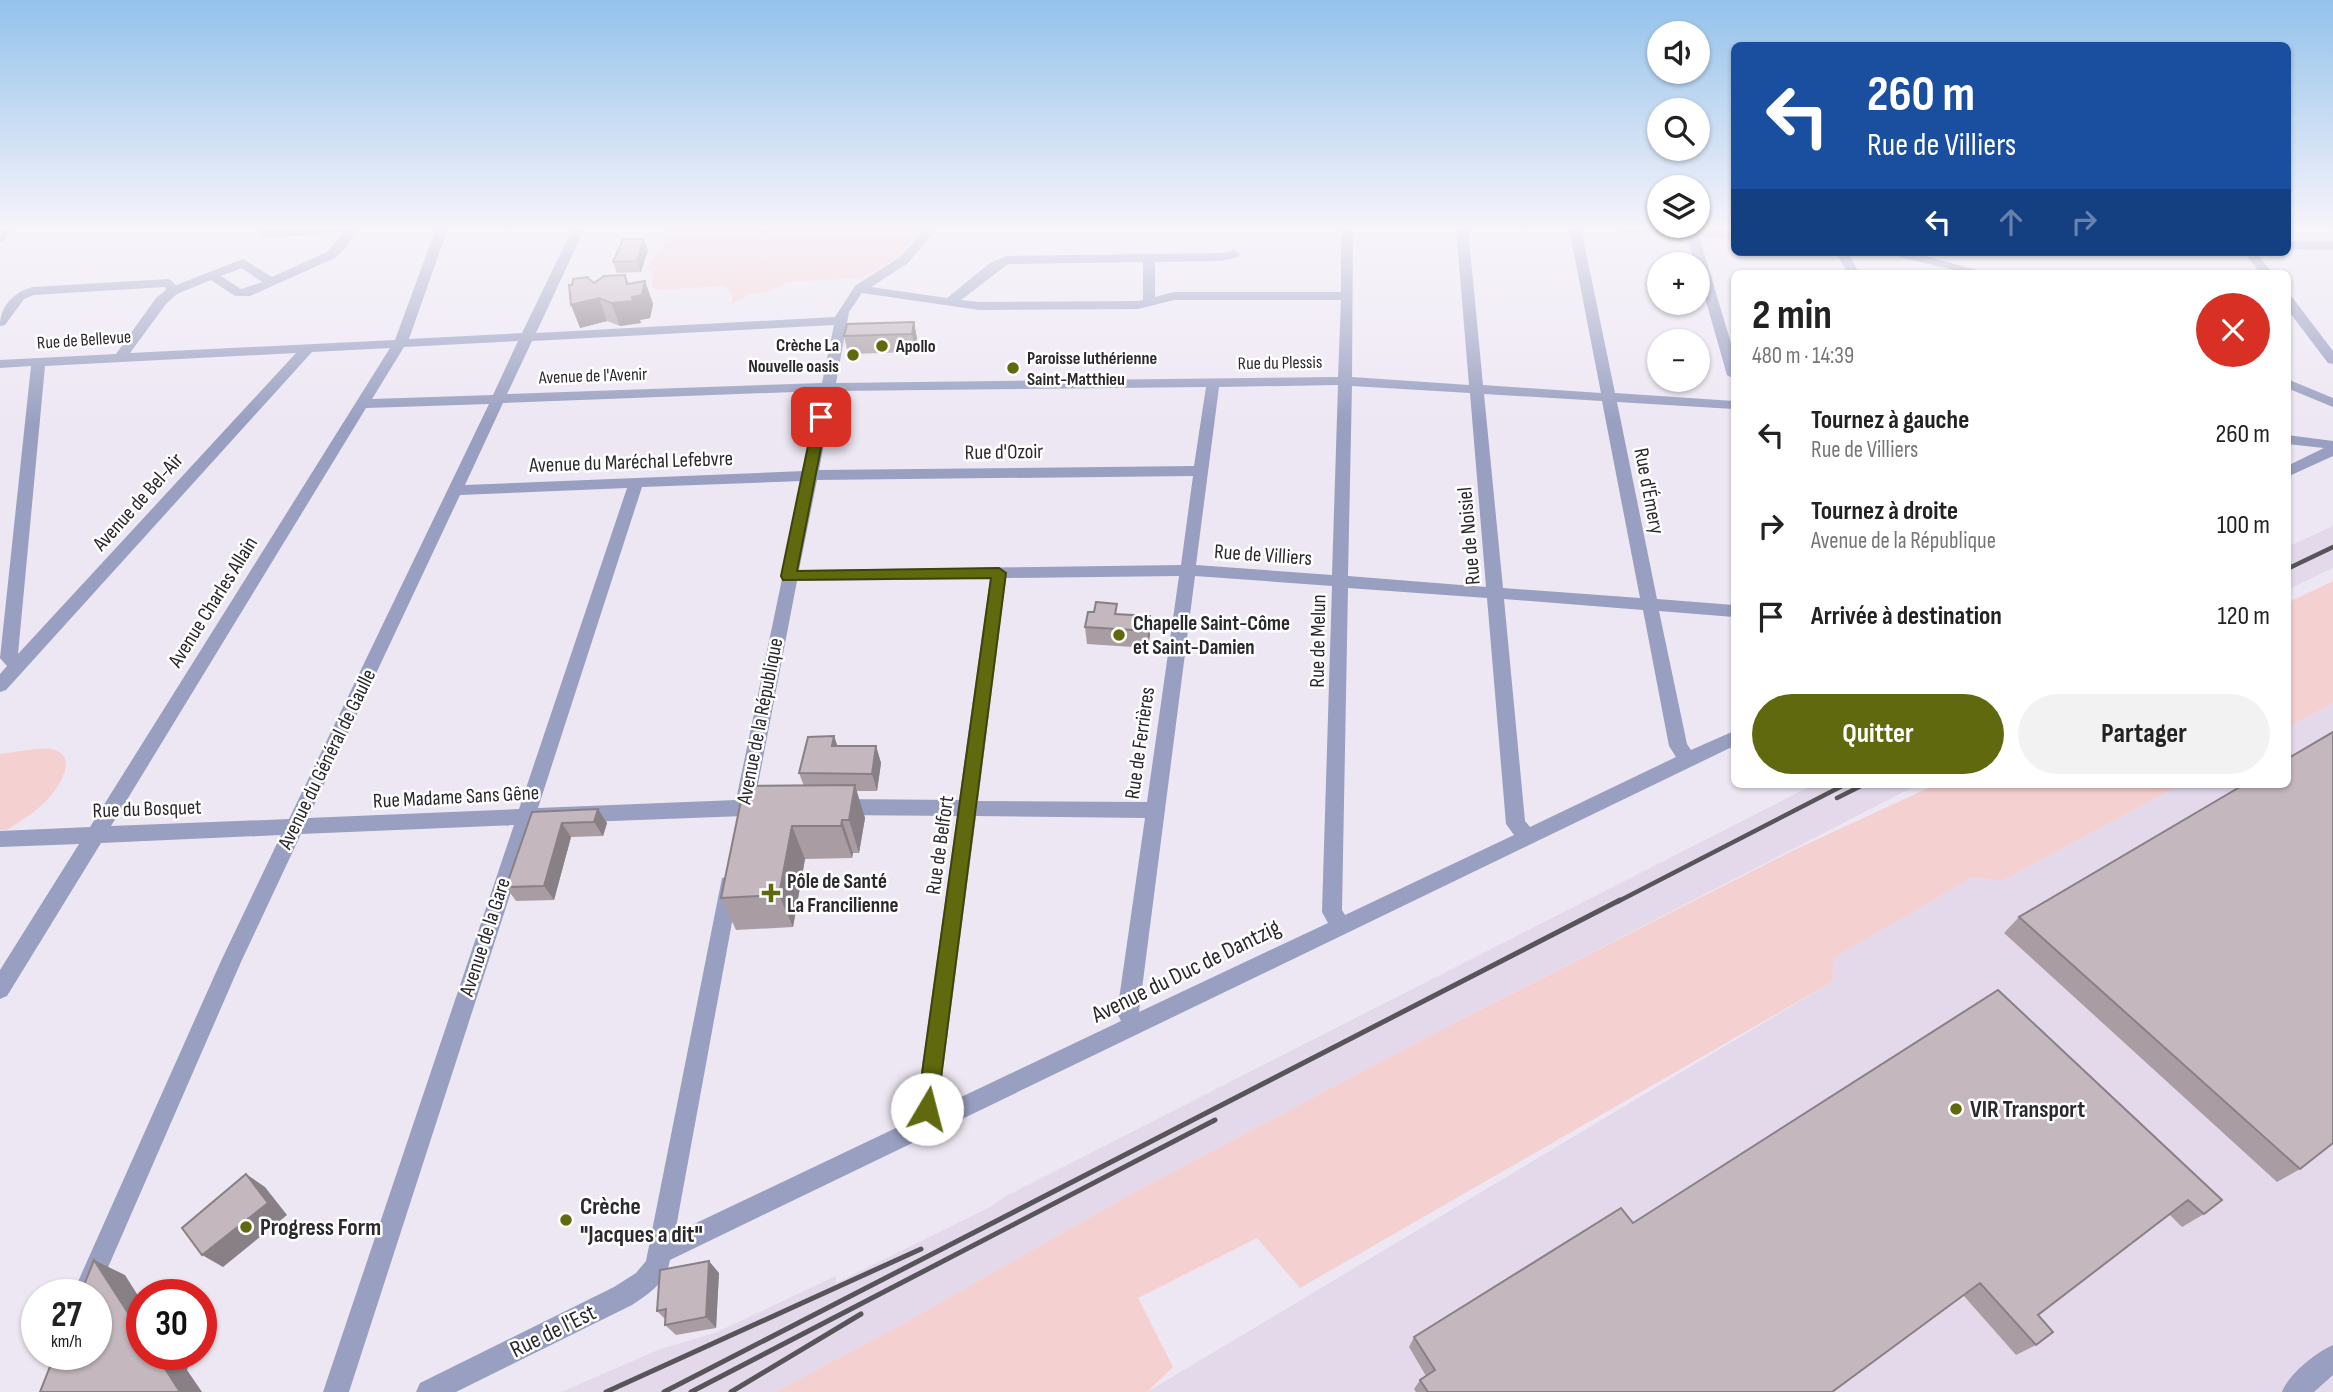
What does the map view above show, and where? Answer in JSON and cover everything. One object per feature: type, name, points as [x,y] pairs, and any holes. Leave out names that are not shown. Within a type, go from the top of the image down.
[{"type":"street","points":[[0,322],[20,296],[27,293]]},
{"type":"street","points":[[121,357],[161,301],[171,293]]},
{"type":"street","name":"Avenue Charles Allain","points":[[0,989],[399,344],[418,293]]},
{"type":"street","name":"Avenue du Général de Gaulle","points":[[91,1279],[139,1165],[295,827],[549,293]]},
{"type":"street","name":"Avenue de la République","points":[[739,830],[826,387],[846,305],[856,293]]},
{"type":"street","points":[[885,293],[979,306],[1138,304],[1174,296],[1347,296]]},
{"type":"street","points":[[950,303],[962,293]]},
{"type":"street","points":[[1149,293],[1149,302]]},
{"type":"street","name":"Rue de Melun","points":[[1342,926],[1332,912],[1347,293]]},
{"type":"street","name":"Rue de Noisiel","points":[[1468,293],[1516,824],[1527,837]]},
{"type":"street","name":"Rue d'Émery","points":[[1588,293],[1678,746],[1688,760]]},
{"type":"street","points":[[1710,293],[1731,365]]},
{"type":"street","points":[[2291,305],[2333,360]]},
{"type":"street","name":"Rue de Bellevue","points":[[0,364],[841,321]]},
{"type":"street","name":"Avenue de Bel-Air","points":[[0,685],[308,348]]},
{"type":"street","points":[[17,666],[9,659],[38,363]]},
{"type":"street","name":"Rue du Plessis","points":[[826,387],[1344,381],[1731,405]]},
{"type":"street","name":"Rue de Ferrières","points":[[1135,1025],[1128,1013],[1153,810],[1213,383]]},
{"type":"street","points":[[2291,385],[2333,403]]},
{"type":"street","name":"Avenue de l'Avenir","points":[[362,404],[826,387]]},
{"type":"street","points":[[2291,439],[2312,441],[2333,448]]},
{"type":"street","points":[[2291,470],[2333,448]]},
{"type":"street","name":"Rue d'Ozoir","points":[[809,477],[1200,471]]},
{"type":"street","name":"Avenue du Maréchal Lefebvre","points":[[455,490],[809,477]]},
{"type":"street","name":"Avenue de la Gare","points":[[336,1392],[636,483]]},
{"type":"street","name":"Rue de Villiers","points":[[788,576],[1188,570],[1731,611]]},
{"type":"street","name":"Rue de Belfort","points":[[932,1122],[927,1109],[999,573]]},
{"type":"street","name":"Avenue du Duc de Dantzig","points":[[661,1252],[1731,739]]},
{"type":"street","name":"Rue Madame Sans Gêne","points":[[295,827],[776,807]]},
{"type":"street","points":[[817,807],[1153,810]]},
{"type":"street","name":"Rue du Bosquet","points":[[0,839],[295,827]]},
{"type":"street","points":[[661,1252],[733,865]]},
{"type":"street","name":"Rue de l'Est","points":[[429,1392],[623,1296],[645,1282],[657,1267],[661,1252]]},
{"type":"street","points":[[2295,1392],[2333,1358]]},
{"type":"shaded area","points":[[731,293],[759,293],[750,294],[732,304]]},
{"type":"shaded area","points":[[2333,526],[2333,568],[2291,588],[2291,545]]},
{"type":"shaded area","points":[[2333,581],[2333,703],[2291,726],[2291,601]]},
{"type":"shaded area","points":[[2333,703],[2333,1392],[1147,1392],[1832,982],[1834,958],[1973,877],[2002,881],[2175,788],[2291,788],[2291,726]]},
{"type":"shaded area","points":[[41,748],[62,754],[66,767],[64,774],[43,804],[7,830],[0,830],[0,754]]},
{"type":"shaded area","points":[[1807,788],[1911,788],[1431,1035],[1131,1194],[897,1327],[775,1392],[561,1392],[658,1350],[717,1332],[836,1276],[836,1283],[990,1207],[1006,1196]]},
{"type":"shaded area","points":[[1928,788],[2175,788],[2002,881],[1973,877],[1834,958],[1832,982],[1300,1288],[1257,1238],[1138,1298],[1173,1367],[1147,1392],[775,1392],[897,1327],[1131,1194],[1431,1035],[1792,851]]},
{"type":"building","points":[[570,293],[642,293],[632,297],[633,301],[611,303],[599,298],[571,305]]},
{"type":"building","points":[[914,322],[912,334],[844,336],[847,324]]},
{"type":"building","points":[[1096,602],[1117,604],[1115,614],[1150,616],[1148,631],[1085,627],[1088,612],[1094,612]]},
{"type":"building","points":[[2333,732],[2333,1143],[2300,1169],[2019,917],[2238,788],[2291,788],[2291,757]]},
{"type":"building","points":[[834,736],[832,746],[876,746],[872,774],[799,773],[808,737]]},
{"type":"building","points":[[855,785],[849,820],[842,820],[841,826],[792,826],[779,895],[721,898],[744,786]]},
{"type":"building","points":[[598,809],[594,822],[562,823],[544,886],[506,887],[532,812]]},
{"type":"building","name":"VIR Transport","points":[[1998,990],[2222,1200],[2204,1214],[2188,1200],[2038,1315],[2053,1332],[2036,1345],[1980,1283],[1832,1392],[1428,1392],[1420,1380],[1435,1370],[1414,1337],[1621,1208],[1633,1223]]},
{"type":"building","points":[[246,1174],[268,1203],[202,1255],[182,1228]]},
{"type":"building","points":[[94,1260],[106,1279],[86,1279]]},
{"type":"building","points":[[709,1261],[706,1317],[665,1325],[666,1309],[657,1311],[660,1270]]},
{"type":"building","points":[[112,1288],[126,1310],[126,1370],[166,1370],[180,1392],[40,1392],[49,1370],[112,1370]]},
{"type":"railway","points":[[2291,567],[2333,547]]},
{"type":"railway","points":[[1617,902],[1838,788]]},
{"type":"railway","points":[[1837,798],[1857,788]]},
{"type":"railway","points":[[664,1392],[1620,900]]},
{"type":"railway","points":[[691,1392],[1215,1120]]},
{"type":"railway","points":[[606,1392],[921,1249]]},
{"type":"railway","points":[[731,1392],[861,1314]]},
{"type":"place","name":"Apollo","points":[[882,346]]},
{"type":"place","name":"Crèche La Nouvelle oasis","points":[[853,355]]},
{"type":"place","name":"Paroisse luthérienne Saint-Matthieu","points":[[1013,368]]},
{"type":"place","name":"Chapelle Saint-Côme et Saint-Damien","points":[[1119,635]]},
{"type":"place","name":"Pôle de Santé La Francilienne","points":[[771,893]]},
{"type":"place","name":"VIR Transport","points":[[1956,1109]]},
{"type":"place","name":"Crèche \"Jacques a dit\"","points":[[566,1220]]},
{"type":"place","name":"Progress Form","points":[[246,1227]]},
{"type":"route","points":[[821,417],[788,576],[999,573],[927,1109]]}]
